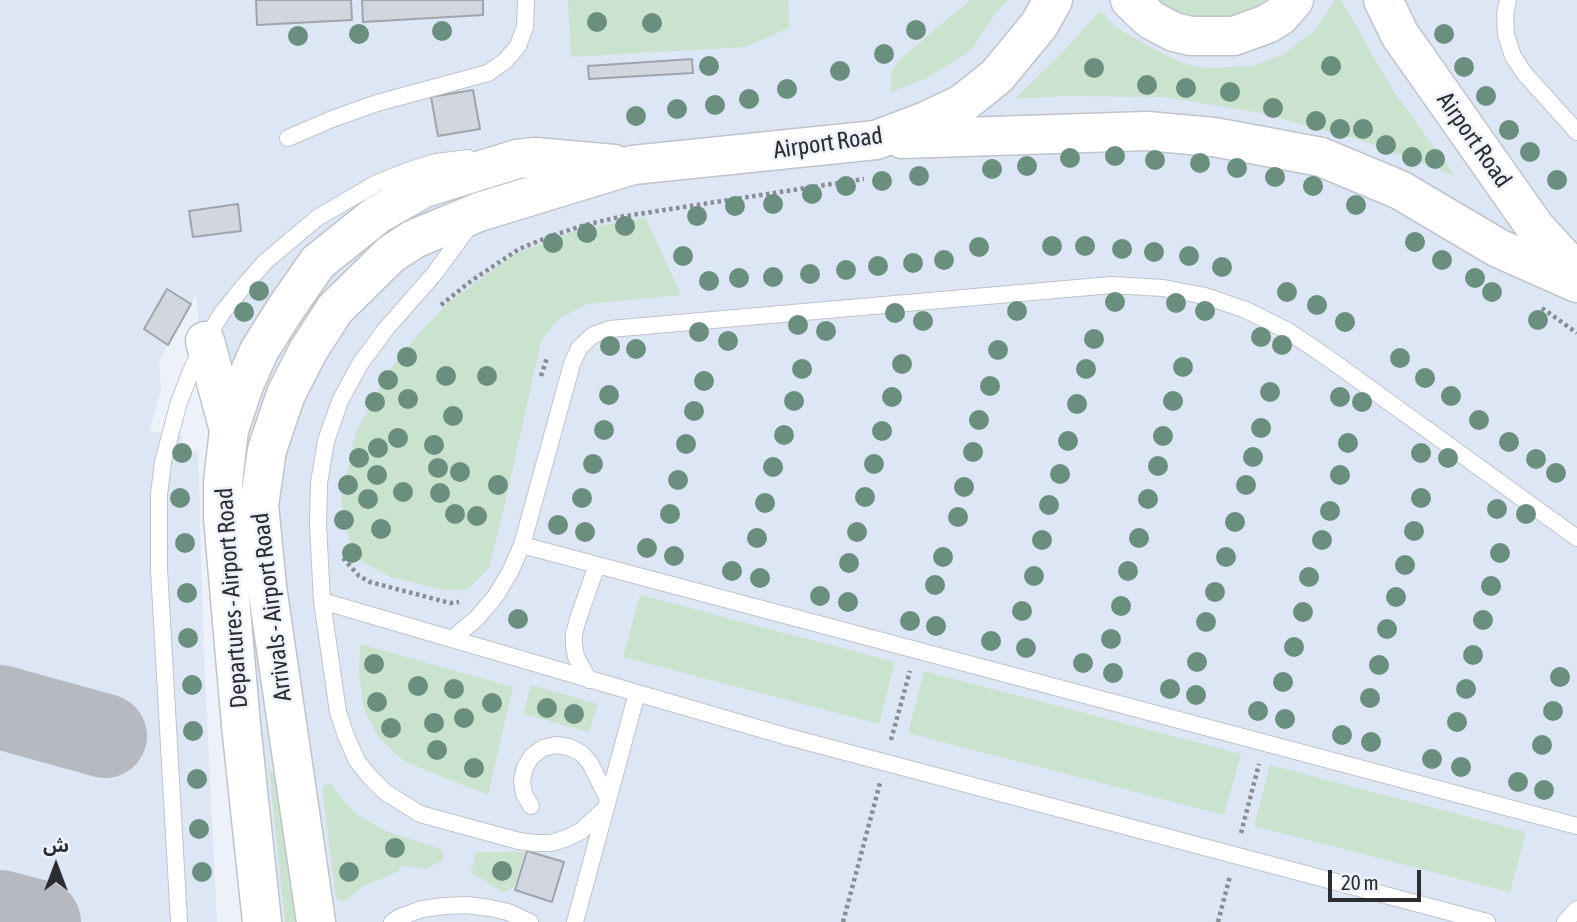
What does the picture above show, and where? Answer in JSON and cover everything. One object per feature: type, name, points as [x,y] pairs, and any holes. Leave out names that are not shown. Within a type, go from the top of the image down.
[{"type":"main road","name":"Airport Road","points":[[633,165],[876,140],[926,121],[962,104],[998,76],[1039,25],[1053,0]]},
{"type":"main road","points":[[1130,0],[1151,20],[1174,32],[1191,36],[1234,36],[1267,24],[1280,16],[1294,0]]},
{"type":"main road","name":"Airport Road","points":[[1383,0],[1400,35],[1535,226],[1577,273]]},
{"type":"main road","points":[[876,140],[1147,131],[1214,136],[1321,157],[1400,190],[1498,248],[1577,283]]},
{"type":"main road","name":"Departures - Airport Road","points":[[262,922],[223,518],[223,482],[229,430],[243,385],[259,351],[318,262],[378,214],[424,188],[517,159],[535,157],[633,165]]},
{"type":"main road","name":"Arrivals - Airport Road","points":[[316,922],[267,587],[259,505],[267,450],[286,394],[308,351],[335,309],[391,254],[414,239],[479,212],[633,165]]},
{"type":"main road","points":[[205,341],[229,430]]},
{"type":"lane","points":[[288,138],[332,118],[377,103],[488,73],[505,61],[518,46],[525,27],[526,0]]},
{"type":"lane","points":[[1508,0],[1505,14],[1506,35],[1513,56],[1524,73],[1577,132]]},
{"type":"lane","points":[[179,922],[159,569],[159,494],[163,462],[179,402],[191,371],[222,313],[243,287],[265,262],[317,218],[388,179],[436,162],[490,157],[517,159]]},
{"type":"lane","points":[[479,212],[435,273],[366,355],[340,401],[326,441],[319,483],[318,525],[323,601],[338,712],[357,761],[385,792],[420,814],[519,842],[535,843],[567,838],[581,831],[607,804]]},
{"type":"lane","points":[[453,638],[476,619],[495,597],[510,572],[522,545],[572,364],[579,348],[593,335],[610,329],[1112,285],[1163,288],[1205,296],[1245,310],[1288,331],[1577,538]]},
{"type":"lane","points":[[522,545],[1577,826]]},
{"type":"lane","points":[[589,680],[576,657],[574,634],[597,565]]},
{"type":"lane","points":[[323,601],[798,739],[1488,922]]},
{"type":"lane","points":[[575,922],[637,693]]},
{"type":"lane","points":[[531,806],[524,794],[522,781],[525,767],[532,756],[543,748],[556,745],[581,753],[590,763],[607,804]]},
{"type":"lane","points":[[392,922],[422,909],[467,905],[508,912],[530,922]]},
{"type":"lane","points":[[1565,922],[1577,909]]},
{"type":"path","points":[[440,306],[471,281],[519,249],[585,225],[654,211],[870,178]]},
{"type":"path","points":[[1533,301],[1577,333]]},
{"type":"path","points":[[538,389],[550,351]]},
{"type":"path","points":[[343,557],[359,576],[370,582],[450,603],[461,602]]},
{"type":"shaded area","points":[[0,0],[1577,0],[1577,922],[255,922],[196,295],[159,361],[161,391],[149,431],[182,436],[181,450],[198,451],[204,657],[217,922],[0,922]]},
{"type":"green space","points":[[568,0],[788,0],[789,28],[745,47],[571,57]]},
{"type":"green space","points":[[970,0],[1008,0],[994,15],[971,50],[927,78],[891,92],[891,71],[898,61]]},
{"type":"green space","points":[[1157,0],[1265,0],[1245,15],[1201,18],[1177,13]]},
{"type":"green space","points":[[1335,0],[1341,0],[1394,92],[1455,176],[1366,142],[1261,113],[1164,97],[1064,96],[1015,99],[1101,11],[1115,27],[1185,64],[1206,68],[1252,66],[1282,55],[1315,30]]},
{"type":"green space","points":[[645,217],[681,295],[587,304],[560,318],[541,341],[489,568],[467,590],[442,590],[391,577],[353,557],[341,501],[356,432],[392,367],[422,330],[447,304],[515,254],[572,232]]},
{"type":"green space","points":[[640,595],[895,662],[879,724],[623,657]]},
{"type":"green space","points":[[360,644],[513,687],[488,795],[405,762],[379,738],[364,710],[359,674]]},
{"type":"green space","points":[[924,671],[1241,754],[1224,815],[908,733]]},
{"type":"green space","points":[[531,685],[598,704],[589,732],[523,714]]},
{"type":"green space","points":[[1270,765],[1526,832],[1510,892],[1254,826]]},
{"type":"green space","points":[[269,769],[275,775],[296,922],[285,922]]},
{"type":"green space","points":[[332,784],[340,797],[359,816],[386,831],[441,849],[444,860],[425,869],[400,866],[399,871],[362,887],[343,901],[336,898],[322,787]]},
{"type":"green space","points":[[476,852],[525,852],[514,887],[503,892],[471,872]]},
{"type":"building","points":[[256,0],[351,0],[352,20],[257,25]]},
{"type":"building","points":[[362,0],[483,0],[483,15],[363,22]]},
{"type":"building","points":[[692,59],[693,73],[589,79],[588,66]]},
{"type":"building","points":[[473,90],[480,129],[438,136],[431,97]]},
{"type":"building","points":[[238,204],[241,231],[193,237],[189,211]]},
{"type":"building","points":[[167,289],[191,304],[168,345],[144,329]]},
{"type":"building","points":[[527,851],[564,862],[552,902],[515,890]]},
{"type":"taxiway","points":[[0,707],[105,736]]},
{"type":"taxiway","points":[[0,912],[39,922]]}]
